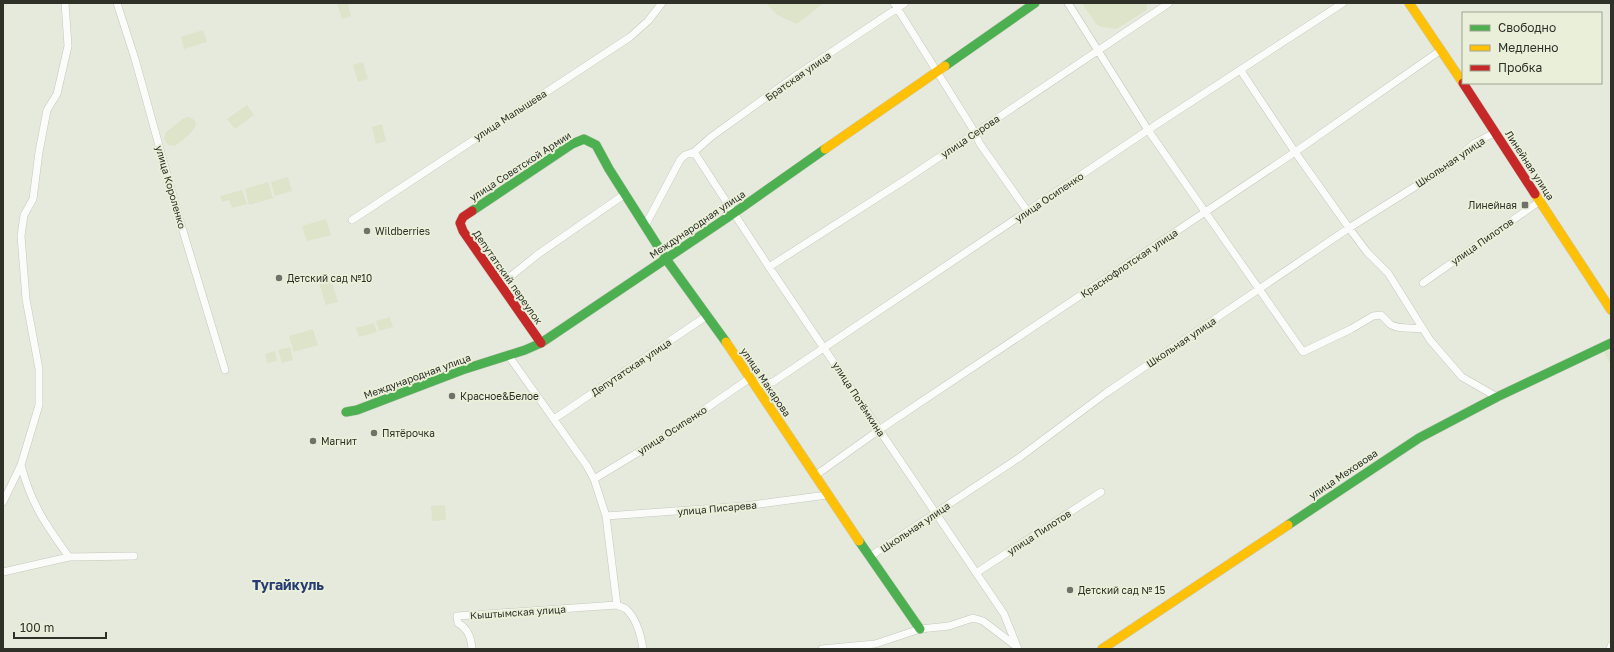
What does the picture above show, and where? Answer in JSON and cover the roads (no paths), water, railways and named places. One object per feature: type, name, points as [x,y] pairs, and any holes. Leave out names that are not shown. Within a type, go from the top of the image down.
[{"type":"street","points":[[3,502],[21,465],[39,405],[39,369],[26,299],[21,236],[24,215],[33,199],[39,152],[47,110],[57,94],[68,46],[65,3]]},
{"type":"street","name":"улица Короленко","points":[[117,3],[225,370]]},
{"type":"street","name":"улица Малышева","points":[[352,220],[630,37],[648,21],[662,3]]},
{"type":"street","name":"Братская улица","points":[[646,226],[680,160],[689,152],[694,152],[711,137],[788,82],[896,6],[905,3]]},
{"type":"street","name":"Международная улица","points":[[346,412],[357,410],[383,398],[508,356],[541,343],[734,213],[1035,3]]},
{"type":"street","points":[[1068,3],[1148,130],[1303,352],[1351,329],[1373,316],[1381,315],[1391,324],[1399,328],[1411,327],[1423,329]]},
{"type":"street","name":"улица Серова","points":[[769,267],[908,178],[1169,3]]},
{"type":"street","name":"улица Осипенко","points":[[594,479],[752,381],[764,384],[773,382],[1148,130],[1343,3]]},
{"type":"street","name":"Линейная улица","points":[[1409,3],[1462,82]]},
{"type":"street","points":[[896,6],[975,133],[980,144],[1028,212]]},
{"type":"street","name":"Краснофлотская улица","points":[[816,475],[879,430],[1295,152],[1441,50]]},
{"type":"street","points":[[1240,71],[1349,228],[1367,252],[1388,273],[1423,329],[1444,358],[1462,377],[1497,397]]},
{"type":"street","name":"Линейная улица","points":[[1464,84],[1579,259]]},
{"type":"street","name":"Школьная улица","points":[[869,557],[1020,457],[1106,393],[1259,289],[1349,228],[1448,166],[1475,143],[1496,132]]},
{"type":"street","name":"улица Советской Армии","points":[[460,223],[463,217],[572,144],[584,139],[596,145]]},
{"type":"street","name":"улица Макарова","points":[[596,145],[666,259],[708,316],[816,475],[827,495],[920,629]]},
{"type":"street","name":"улица Потёмкина","points":[[694,152],[769,267],[1004,614],[1018,648]]},
{"type":"street","points":[[500,285],[537,255],[625,194]]},
{"type":"street","name":"улица Пилотов","points":[[1423,283],[1540,201]]},
{"type":"street","name":"Депутатский переулок","points":[[460,223],[463,231],[541,343]]},
{"type":"street","points":[[1579,259],[1611,300]]},
{"type":"street","points":[[1579,259],[1611,310]]},
{"type":"street","name":"Депутатская улица","points":[[554,419],[708,316]]},
{"type":"street","name":"улица Меховова","points":[[1102,649],[1419,438],[1497,397],[1611,343]]},
{"type":"street","points":[[508,356],[587,466],[594,479],[606,516],[617,605],[626,609],[632,618],[641,639],[643,649]]},
{"type":"street","points":[[21,465],[26,485],[34,503],[45,523],[69,558]]},
{"type":"street","name":"улица Пилотов","points":[[976,573],[1101,492]]},
{"type":"street","name":"улица Писарева","points":[[606,516],[744,506],[827,495]]},
{"type":"street","points":[[3,572],[69,558],[134,556]]},
{"type":"street","name":"Кыштымская улица","points":[[472,649],[471,640],[466,628],[458,623],[457,616],[617,605]]},
{"type":"street","points":[[822,649],[875,644],[920,629],[949,626],[973,618],[983,621],[1018,648]]},
{"type":"place","name":"Линейная","points":[[1525,205]]},
{"type":"place","name":"Wildberries","points":[[367,231]]},
{"type":"place","name":"Детский сад №10","points":[[279,278]]},
{"type":"place","name":"Красное&Белое","points":[[452,396]]},
{"type":"place","name":"Пятёрочка","points":[[374,433]]},
{"type":"place","name":"Магнит","points":[[313,441]]},
{"type":"place","name":"Детский сад № 15","points":[[1070,590]]},
{"type":"district","name":"Тугайкуль","points":[[288,585]]}]
